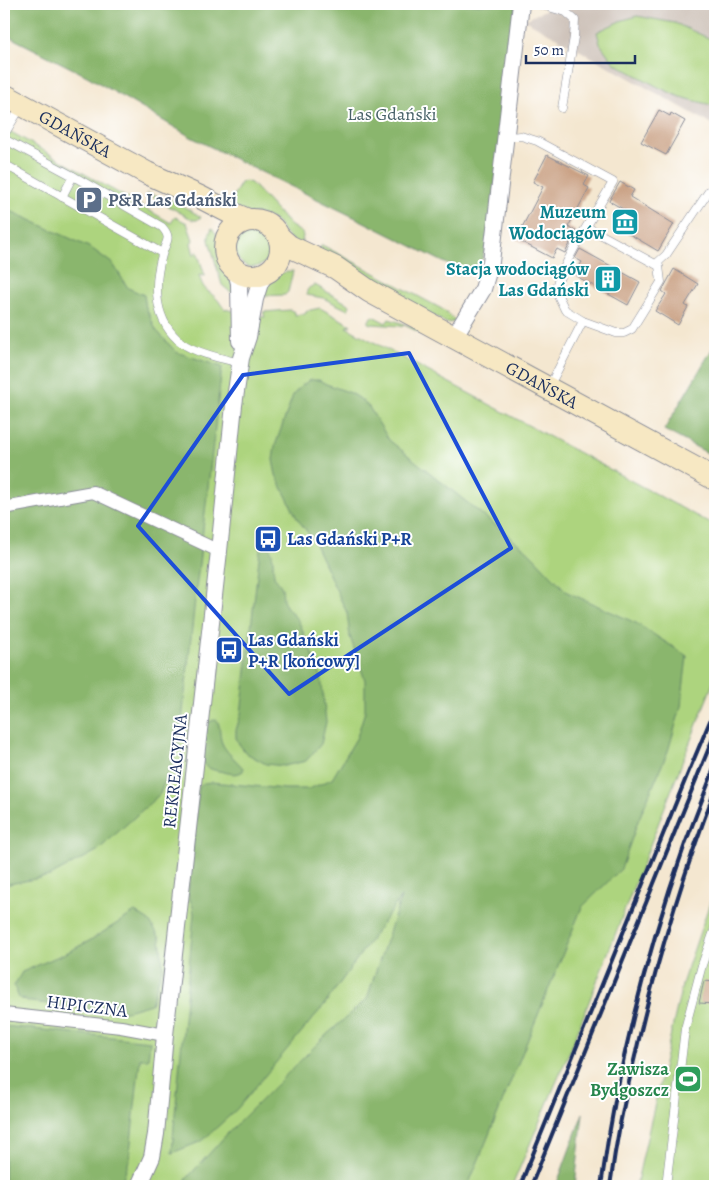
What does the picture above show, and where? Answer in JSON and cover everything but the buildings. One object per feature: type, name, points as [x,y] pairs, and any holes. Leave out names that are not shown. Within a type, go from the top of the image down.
[{"type":"main road","name":"GDAŃSKA","points":[[13,100],[147,173],[248,220]]},
{"type":"main road","name":"GDAŃSKA","points":[[147,173],[212,220],[221,232],[225,242]]},
{"type":"main road","points":[[248,220],[267,223],[277,232],[280,238],[282,246],[279,261],[269,271],[257,277],[242,275],[230,266],[226,258],[225,242],[228,234],[240,223],[248,220]]},
{"type":"main road","name":"GDAŃSKA","points":[[280,238],[289,246],[336,268],[369,291],[715,479]]},
{"type":"main road","name":"GDAŃSKA","points":[[269,271],[285,266],[299,266],[369,291]]},
{"type":"street","points":[[454,337],[483,289],[491,262],[521,4]]},
{"type":"street","name":"REKREACYJNA","points":[[236,271],[239,283],[241,360]]},
{"type":"street","name":"REKREACYJNA","points":[[140,1186],[152,1157],[234,405],[241,360],[248,338],[255,299],[260,283],[269,271]]},
{"type":"street","points":[[4,508],[93,492],[219,551]]},
{"type":"street","name":"HIPICZNA","points":[[4,1014],[121,1027],[165,1035]]},
{"type":"lane","points":[[538,4],[566,12],[575,20],[574,38],[562,108]]},
{"type":"lane","points":[[13,100],[4,137],[162,227],[167,232],[168,238],[162,253],[157,288],[161,315],[173,335],[183,344],[194,349],[241,360]]},
{"type":"lane","points":[[506,136],[521,136],[537,141],[613,182],[562,270],[555,289],[565,310],[583,321],[616,333],[624,333],[632,329],[661,282],[659,266],[587,227]]},
{"type":"lane","points":[[4,164],[162,253]]},
{"type":"lane","points":[[62,197],[73,176]]},
{"type":"lane","points":[[656,264],[666,255],[709,191],[715,187]]},
{"type":"lane","points":[[548,388],[583,321]]},
{"type":"lane","points":[[666,1186],[684,1028],[702,965],[711,953],[715,928]]},
{"type":"highlighted area","points":[[409,353],[511,548],[289,694],[138,526],[243,375]]},
{"type":"shaded area","points":[[547,4],[715,4],[715,126],[525,20],[545,10]]},
{"type":"green space","name":"Las Gdański","points":[[4,4],[516,4],[489,239],[480,265],[467,274],[191,137],[87,76],[4,34]]},
{"type":"green space","points":[[637,16],[675,23],[715,41],[715,106],[680,97],[614,63],[600,44],[597,32],[620,21]]},
{"type":"green space","points":[[4,128],[171,223],[175,217],[187,223],[193,240],[191,243],[194,255],[197,251],[205,276],[199,275],[202,284],[225,309],[257,317],[265,317],[263,312],[290,310],[295,312],[295,315],[305,314],[306,311],[320,308],[351,325],[346,327],[715,526],[715,678],[571,1048],[512,1186],[4,1186]]},
{"type":"green space","points":[[245,181],[251,183],[290,225],[302,233],[301,246],[288,237],[272,219],[259,214],[247,213],[228,205],[241,183]]},
{"type":"green space","points":[[146,193],[173,200],[201,217],[193,220]]},
{"type":"green space","points":[[4,208],[91,248],[113,264],[128,288],[144,295],[146,308],[156,330],[176,352],[222,367],[180,740],[160,794],[97,851],[50,876],[4,885]]},
{"type":"green space","points":[[212,228],[217,235],[220,260],[230,278],[234,293],[222,285],[209,240]]},
{"type":"green space","points":[[253,231],[265,237],[271,249],[265,261],[253,267],[241,261],[235,249],[241,237]]},
{"type":"green space","points":[[322,245],[442,309],[455,320],[454,322],[446,323],[318,251]]},
{"type":"green space","points":[[293,271],[288,292],[285,295],[261,296],[273,278]]},
{"type":"green space","points":[[315,285],[350,305],[348,310],[323,298],[307,295],[308,289]]},
{"type":"green space","points":[[373,316],[386,323],[389,319],[411,326],[490,366],[404,325],[402,327],[368,323]]},
{"type":"green space","points":[[715,344],[715,457],[664,430]]},
{"type":"green space","points":[[310,380],[319,380],[359,398],[369,407],[389,440],[529,552],[567,592],[636,623],[687,656],[681,707],[668,751],[638,821],[621,869],[582,907],[468,1186],[180,1186],[227,1134],[324,1037],[367,999],[401,897],[325,1004],[237,1109],[202,1141],[172,1153],[194,914],[188,895],[199,787],[204,783],[211,782],[285,789],[309,789],[332,779],[357,737],[365,711],[365,680],[350,637],[347,613],[313,540],[297,518],[276,475],[273,460],[275,446],[293,395]]},
{"type":"green space","points":[[263,543],[272,552],[274,575],[282,588],[284,603],[299,622],[321,676],[326,722],[321,744],[306,761],[284,766],[266,764],[246,753],[236,738],[236,730],[241,714],[260,550]]},
{"type":"green space","points":[[217,720],[221,740],[228,753],[243,768],[243,771],[237,774],[215,770],[206,766],[204,762],[203,746],[207,723]]},
{"type":"green space","name":"Zawisza Bydgoszcz","points":[[715,888],[715,1186],[636,1186],[683,981]]},
{"type":"green space","points":[[135,912],[149,921],[160,938],[163,966],[151,1004],[127,1011],[93,1012],[67,1006],[31,1002],[19,998],[14,986],[22,972],[89,941]]},
{"type":"green space","points":[[4,1026],[150,1041],[148,1059],[140,1059],[129,1161],[120,1186],[4,1186]]},
{"type":"green space","points":[[583,1113],[575,1186],[556,1186]]},
{"type":"railway","points":[[520,1186],[715,709]]},
{"type":"railway","points":[[531,1186],[715,733]]},
{"type":"railway","points":[[601,1186],[615,1099],[634,1013],[671,886],[715,766]]},
{"type":"railway","points":[[610,1186],[625,1102],[652,985],[681,887],[715,790]]},
{"type":"place","name":"P&R Las Gdański","points":[[89,200]]},
{"type":"place","name":"Muzeum Wodociągów","points":[[625,222]]},
{"type":"place","name":"Stacja wodociągów Las Gdański","points":[[608,279]]},
{"type":"place","name":"Las Gdański P+R","points":[[268,539]]},
{"type":"place","name":"Las Gdański P+R [końcowy]","points":[[229,650]]},
{"type":"place","name":"Zawisza Bydgoszcz","points":[[688,1079]]}]
